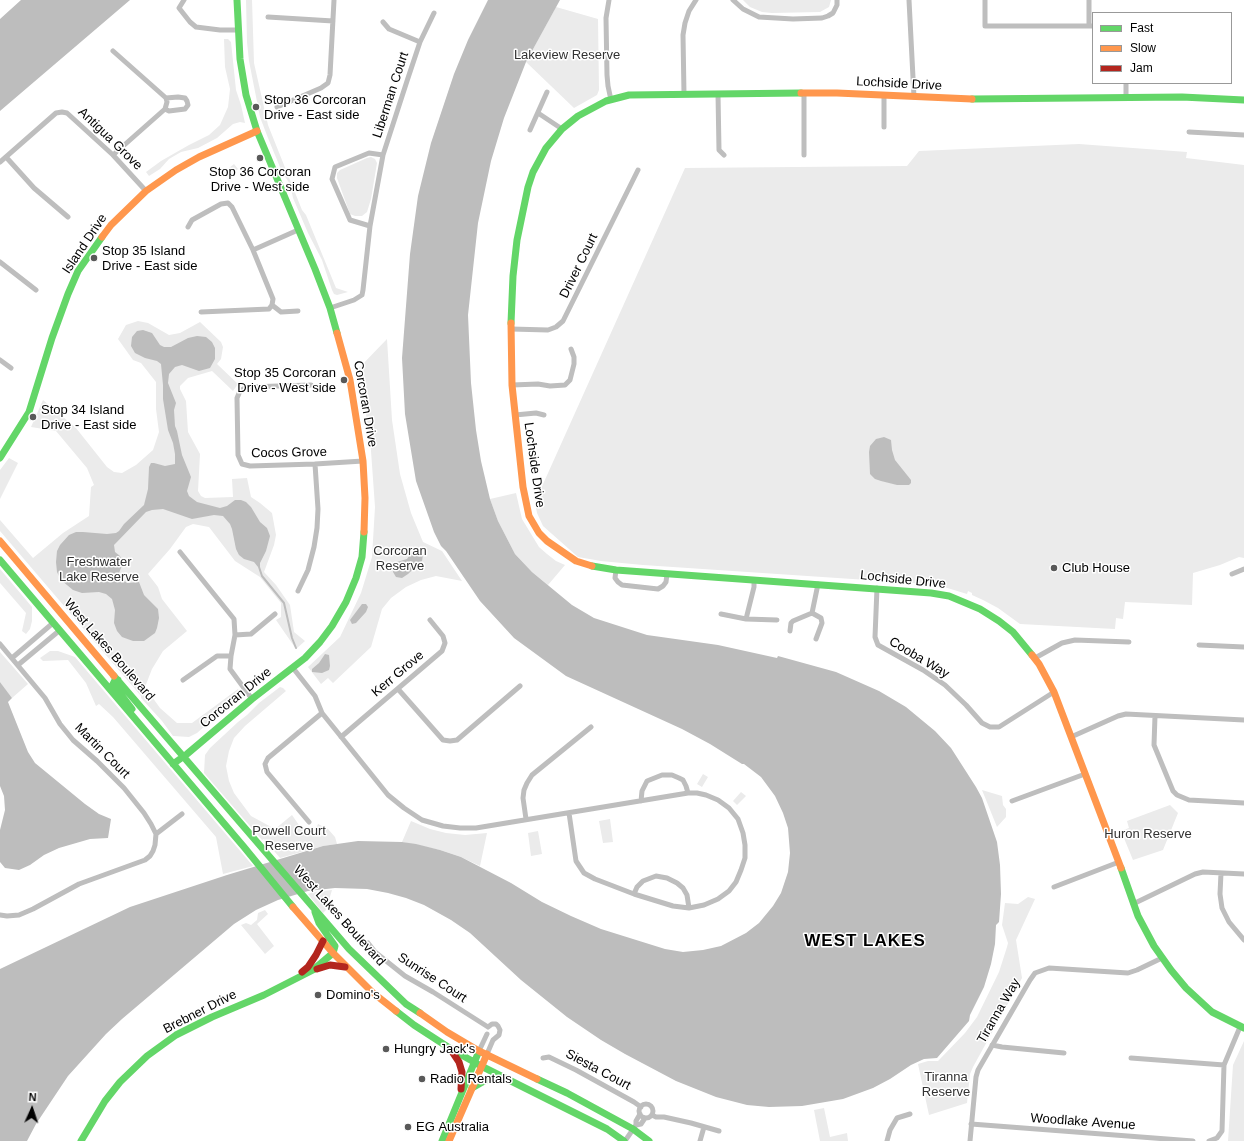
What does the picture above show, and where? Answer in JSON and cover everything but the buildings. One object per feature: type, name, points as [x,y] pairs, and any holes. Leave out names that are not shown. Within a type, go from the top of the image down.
[{"type":"street","points":[[184,0],[180,8],[190,22],[196,27],[220,30],[238,30]]},
{"type":"street","name":"Corcoran Drive","points":[[184,757],[252,699],[305,658],[320,642],[332,626],[346,602],[356,578],[362,557],[364,536],[365,498],[363,461],[350,380],[330,308],[257,131],[246,95],[240,59],[237,0]]},
{"type":"street","points":[[277,107],[322,88],[328,83],[330,75],[334,0]]},
{"type":"street","points":[[609,0],[606,18],[607,75],[611,100]]},
{"type":"street","points":[[684,94],[683,35],[689,11],[696,0]]},
{"type":"street","points":[[733,0],[743,9],[759,17],[793,19],[822,18],[828,16],[833,13],[837,5],[837,0]]},
{"type":"street","points":[[909,0],[914,97]]},
{"type":"street","points":[[985,0],[985,26],[1091,26],[1089,0]]},
{"type":"street","name":"Liberman Court","points":[[330,308],[354,300],[362,294],[364,290],[370,226],[383,155],[420,42],[434,13]]},
{"type":"street","points":[[268,17],[333,21]]},
{"type":"street","name":"Liberman Court","points":[[383,22],[389,29],[420,42]]},
{"type":"street","points":[[113,51],[166,98],[178,97],[185,98],[188,101],[188,105],[185,109],[170,111],[165,109]]},
{"type":"street","points":[[1126,84],[1126,97]]},
{"type":"street","points":[[530,130],[547,92]]},
{"type":"street","points":[[804,93],[804,155]]},
{"type":"street","name":"Lochside Drive","points":[[1242,1028],[1212,1012],[1201,1002],[1186,988],[1154,946],[1138,916],[1054,692],[1035,658],[1013,632],[999,620],[980,609],[949,596],[931,593],[616,570],[596,567],[576,560],[557,548],[539,533],[529,516],[523,487],[512,385],[511,330],[513,276],[517,240],[528,187],[533,172],[546,148],[562,129],[578,116],[593,107],[611,100],[629,95],[642,94],[837,93],[972,99],[1182,97],[1244,100]]},
{"type":"street","points":[[718,94],[719,150],[724,155]]},
{"type":"street","points":[[884,96],[884,126]]},
{"type":"street","points":[[113,155],[165,109],[166,98]]},
{"type":"street","name":"Antigua Grove","points":[[0,162],[56,113],[62,112],[67,113],[113,155],[146,191]]},
{"type":"street","points":[[538,112],[562,129]]},
{"type":"street","name":"Island Drive","points":[[0,458],[29,412],[52,338],[78,271],[111,225],[146,191],[176,170],[199,157],[257,131]]},
{"type":"street","points":[[1189,132],[1244,135]]},
{"type":"street","name":"Liberman Court","points":[[370,226],[350,220],[332,179],[335,167],[369,153],[383,155]]},
{"type":"street","points":[[6,157],[34,188],[68,217]]},
{"type":"street","name":"Driver Court","points":[[511,330],[548,330],[556,327],[563,321],[638,170]]},
{"type":"street","points":[[188,226],[192,220],[221,204],[228,204],[232,207],[253,250],[273,299],[272,305],[269,309],[201,312]]},
{"type":"street","points":[[253,250],[298,230]]},
{"type":"street","points":[[0,262],[36,290]]},
{"type":"street","points":[[272,305],[281,312],[298,312]]},
{"type":"street","points":[[512,385],[565,385],[570,380],[574,364],[574,357],[571,349]]},
{"type":"street","points":[[0,360],[11,368]]},
{"type":"street","name":"Cocos Grove","points":[[311,385],[246,387],[240,391],[237,398],[238,455],[242,464],[250,466],[363,461]]},
{"type":"street","name":"Lochside Drive","points":[[516,415],[536,413],[544,415]]},
{"type":"street","points":[[298,591],[308,570],[317,528],[318,510],[315,464]]},
{"type":"street","name":"West Lakes Boulevard","points":[[0,541],[305,899],[349,949],[406,1004],[447,1032],[480,1051],[567,1092],[634,1127],[650,1141]]},
{"type":"street","points":[[180,552],[234,619],[235,635],[230,669],[252,699]]},
{"type":"street","name":"West Lakes Boulevard","points":[[0,560],[135,718],[293,907],[346,967],[372,992],[414,1025],[451,1049],[600,1126],[625,1141]]},
{"type":"street","points":[[1232,574],[1244,569]]},
{"type":"street","points":[[616,570],[615,577],[622,586],[658,589],[666,582],[667,574]]},
{"type":"street","points":[[746,619],[754,587],[754,580]]},
{"type":"street","points":[[812,614],[818,584]]},
{"type":"street","name":"Cooba Way","points":[[877,588],[875,637],[878,645],[923,670],[945,685],[966,704],[982,723],[990,727],[999,727],[1054,692]]},
{"type":"street","points":[[235,635],[251,634],[275,614]]},
{"type":"street","points":[[721,614],[746,619],[777,620]]},
{"type":"street","points":[[790,631],[791,623],[812,614],[821,618],[822,623],[816,639]]},
{"type":"street","points":[[12,658],[53,623],[64,617]]},
{"type":"street","points":[[18,665],[60,630],[64,617]]},
{"type":"street","name":"Kerr Grove","points":[[341,737],[442,651],[445,643],[443,636],[430,620]]},
{"type":"street","points":[[1035,658],[1062,643],[1075,640],[1129,642]]},
{"type":"street","name":"Martin Court","points":[[0,644],[45,698],[60,724],[73,740],[124,788],[144,813],[156,834]]},
{"type":"street","points":[[1199,645],[1244,647]]},
{"type":"street","points":[[183,680],[217,656],[231,656]]},
{"type":"street","points":[[293,668],[315,696],[322,713],[388,795],[422,820],[443,826],[476,828],[688,793],[706,795],[718,800],[729,808],[738,819],[743,833],[745,858],[736,882],[729,891],[718,899],[704,905],[689,908],[673,906],[634,894],[595,879],[584,873],[576,861],[569,813]]},
{"type":"street","points":[[118,680],[115,680],[113,684],[132,708],[135,718]]},
{"type":"street","points":[[398,689],[443,740],[450,741],[457,740],[520,686]]},
{"type":"street","points":[[309,822],[267,772],[265,764],[268,758],[322,713]]},
{"type":"street","points":[[1071,737],[1118,716],[1126,714],[1244,720]]},
{"type":"street","points":[[1155,716],[1154,744],[1176,795],[1189,800],[1244,803]]},
{"type":"street","points":[[526,819],[523,798],[526,783],[532,775],[592,727]]},
{"type":"street","points":[[173,764],[184,757]]},
{"type":"street","points":[[1012,801],[1085,774]]},
{"type":"street","points":[[641,800],[642,791],[647,781],[662,775],[672,775],[683,780],[688,793]]},
{"type":"street","points":[[0,915],[19,915],[79,884],[145,860],[150,856],[153,850],[156,834],[182,814]]},
{"type":"street","points":[[1054,887],[1119,862]]},
{"type":"street","points":[[1134,904],[1195,874],[1203,872],[1244,874]]},
{"type":"street","points":[[1221,873],[1220,894],[1222,908],[1229,922],[1244,940]]},
{"type":"street","points":[[634,894],[637,887],[643,881],[656,876],[667,878],[683,888],[687,895],[689,908]]},
{"type":"street","points":[[315,910],[319,923],[335,946],[333,953]]},
{"type":"street","name":"Brebner Drive","points":[[298,977],[308,967],[323,941]]},
{"type":"street","name":"Sunrise Court","points":[[368,943],[375,952],[405,976],[488,1027]]},
{"type":"street","name":"Brebner Drive","points":[[81,1141],[96,1114],[109,1096],[120,1082],[147,1056],[176,1035],[212,1017],[264,995],[313,970],[333,953]]},
{"type":"street","name":"Tiranna Way","points":[[970,1141],[976,1077],[978,1070],[1035,973],[1049,968],[1128,973],[1162,958]]},
{"type":"street","points":[[313,970],[330,964],[346,967]]},
{"type":"street","points":[[442,1141],[461,1093],[478,1064],[487,1054],[494,1037],[498,1036],[500,1032],[498,1026],[492,1024],[486,1030],[487,1034],[480,1051],[478,1064],[472,1088],[449,1141]]},
{"type":"street","points":[[1209,1141],[1216,1138],[1222,1131],[1224,1064],[1242,1028]]},
{"type":"street","points":[[487,1034],[494,1037]]},
{"type":"street","points":[[992,1045],[1064,1053]]},
{"type":"street","points":[[451,1049],[459,1062],[462,1072],[461,1093]]},
{"type":"street","name":"Siesta Court","points":[[543,1058],[549,1057],[576,1070],[641,1107]]},
{"type":"street","points":[[1131,1058],[1224,1064]]},
{"type":"street","points":[[472,1088],[486,1080],[505,1078]]},
{"type":"street","points":[[625,1141],[634,1127],[640,1114],[641,1107],[647,1105],[650,1106],[653,1111],[652,1115]]},
{"type":"street","points":[[640,1114],[645,1118]]},
{"type":"street","points":[[887,1141],[890,1130],[897,1118],[910,1114]]},
{"type":"street","points":[[634,1127],[641,1124],[645,1118],[652,1115]]},
{"type":"street","points":[[652,1115],[704,1126],[719,1131]]},
{"type":"street","name":"Woodlake Avenue","points":[[972,1124],[1192,1141]]},
{"type":"street","points":[[700,1141],[704,1126]]},
{"type":"green space","points":[[246,0],[252,0],[254,63],[268,125],[302,210],[306,215],[336,288],[348,292],[337,295],[334,294],[322,260],[308,233],[293,198],[290,184],[282,172],[260,117],[249,61]]},
{"type":"green space","points":[[743,0],[831,0],[829,7],[820,12],[772,13],[762,12],[750,7]]},
{"type":"green space","name":"Lakeview Reserve","points":[[556,7],[598,19],[599,90],[597,95],[574,108],[526,62]]},
{"type":"green space","points":[[224,39],[228,39],[231,42],[236,90],[245,123],[240,122],[233,124],[217,138],[198,148],[181,152],[169,159],[160,169],[149,176],[146,172],[161,161],[209,135],[220,125],[228,107],[230,89],[225,67]]},
{"type":"green space","points":[[355,109],[358,115],[346,120],[343,114]]},
{"type":"green space","points":[[1079,144],[1187,152],[1186,158],[1244,165],[1244,558],[1239,557],[1220,565],[1193,573],[1192,605],[1125,602],[1123,619],[1116,618],[1115,629],[1020,624],[998,608],[972,595],[972,593],[968,591],[967,594],[941,586],[643,565],[578,557],[543,526],[537,513],[535,502],[685,168],[907,166],[919,151]]},
{"type":"green space","points":[[371,157],[375,159],[377,163],[371,199],[367,212],[362,216],[355,216],[350,214],[337,178],[337,173],[340,170]]},
{"type":"green space","points":[[234,164],[238,169],[228,177],[224,172]]},
{"type":"green space","name":"Freshwater Lake Reserve","points":[[138,321],[148,323],[169,335],[180,333],[200,322],[221,342],[223,347],[221,359],[217,364],[238,384],[233,391],[212,371],[188,378],[180,386],[186,401],[188,432],[200,454],[198,491],[201,496],[205,498],[233,497],[232,479],[247,478],[251,497],[272,513],[276,535],[264,572],[276,585],[290,605],[294,632],[305,641],[296,649],[276,620],[281,617],[281,603],[260,577],[235,561],[209,527],[193,524],[186,527],[170,549],[148,574],[158,587],[162,599],[187,631],[163,651],[152,669],[145,687],[160,708],[177,723],[192,723],[238,689],[242,696],[197,733],[189,737],[173,736],[162,721],[141,698],[141,696],[0,531],[0,520],[33,558],[63,533],[89,516],[91,487],[94,485],[87,468],[56,431],[31,427],[43,400],[76,428],[107,467],[114,472],[122,473],[136,465],[153,450],[159,432],[156,409],[156,382],[141,363],[133,360],[118,339],[126,325]]},
{"type":"green space","name":"Corcoran Reserve","points":[[387,339],[392,420],[400,474],[411,513],[423,542],[442,551],[462,581],[436,576],[421,580],[406,587],[391,598],[382,609],[371,647],[333,683],[328,678],[321,684],[308,667],[340,637],[361,593],[372,557],[375,507],[370,437],[358,369]]},
{"type":"green space","points":[[9,458],[18,463],[0,499],[0,470]]},
{"type":"green space","points":[[516,493],[522,519],[539,547],[556,561],[565,565],[548,585],[532,572],[515,554],[498,521],[490,499]]},
{"type":"green space","points":[[0,569],[32,607],[32,621],[30,629],[26,634],[22,631],[26,613],[0,583]]},
{"type":"green space","points":[[50,651],[58,651],[75,657],[253,866],[223,874],[216,837],[113,717],[99,704],[96,706],[86,683],[68,660],[43,661],[40,658]]},
{"type":"green space","points":[[0,652],[28,684],[12,698],[0,682]]},
{"type":"green space","name":"Powell Court Reserve","points":[[280,687],[286,691],[245,726],[234,738],[229,751],[226,766],[229,781],[234,793],[251,816],[275,829],[292,815],[301,828],[307,831],[316,829],[318,824],[328,829],[335,837],[337,844],[323,846],[280,858],[264,839],[262,840],[204,773],[205,755],[210,748],[259,703]]},
{"type":"green space","points":[[703,774],[708,777],[702,787],[697,784]]},
{"type":"green space","points":[[982,790],[1002,796],[1003,805],[1006,809],[1006,817],[997,827]]},
{"type":"green space","points":[[741,792],[746,796],[737,805],[733,801]]},
{"type":"green space","name":"Huron Reserve","points":[[1170,805],[1178,813],[1163,850],[1133,860],[1121,831],[1129,828],[1127,821]]},
{"type":"green space","points":[[610,819],[613,842],[603,843],[599,821]]},
{"type":"green space","points":[[411,821],[430,829],[446,833],[465,835],[487,833],[480,866],[461,857],[440,850],[402,842]]},
{"type":"green space","points":[[538,831],[542,854],[531,856],[528,833]]},
{"type":"green space","points":[[332,890],[326,910],[323,913],[308,894]]},
{"type":"green space","name":"Tiranna Reserve","points":[[1028,897],[1035,899],[1016,940],[1022,978],[973,1067],[970,1074],[967,1103],[929,1115],[918,1064],[928,1061],[938,1061],[965,1033],[977,1017],[999,972],[1008,943],[1002,925],[1005,903],[1018,904]]},
{"type":"green space","points":[[265,910],[268,914],[257,924],[274,946],[265,954],[241,925],[246,923],[251,925],[257,920],[258,913]]},
{"type":"green space","points":[[1244,1041],[1244,1141],[1228,1141],[1233,1065]]},
{"type":"green space","points":[[824,1108],[830,1137],[847,1133],[848,1141],[820,1141],[814,1110]]},
{"type":"shaded area","points":[[21,0],[130,0],[0,111],[0,19]]},
{"type":"shaded area","name":"WEST LAKES","points":[[488,0],[560,0],[526,62],[504,118],[491,161],[478,223],[468,315],[471,383],[481,461],[490,499],[498,521],[515,554],[532,572],[572,605],[594,618],[647,635],[718,645],[777,658],[778,656],[836,672],[879,691],[906,707],[935,731],[951,748],[976,787],[982,798],[997,842],[1000,865],[1001,894],[999,922],[996,925],[995,944],[984,987],[970,1015],[969,1021],[937,1058],[924,1059],[911,1065],[873,1088],[843,1099],[802,1106],[769,1107],[747,1105],[716,1097],[676,1081],[601,1040],[567,1017],[521,980],[470,933],[451,920],[424,905],[406,898],[367,889],[335,888],[308,891],[278,900],[256,910],[234,924],[106,1034],[68,1076],[36,1124],[27,1141],[0,1141],[0,969],[130,907],[227,875],[323,846],[358,841],[402,842],[416,844],[461,857],[511,883],[542,902],[601,929],[665,949],[683,952],[721,946],[746,933],[759,923],[773,906],[781,893],[788,872],[790,853],[788,828],[775,796],[761,777],[744,764],[682,729],[566,676],[514,638],[480,601],[441,546],[434,532],[416,481],[405,414],[402,358],[410,254],[418,196],[431,143],[454,74],[468,40]]},
{"type":"shaded area","points":[[143,330],[152,333],[160,345],[164,347],[171,347],[188,338],[197,336],[206,337],[212,342],[215,348],[215,359],[210,368],[199,371],[182,365],[175,367],[169,374],[168,383],[176,403],[174,410],[175,426],[182,455],[191,477],[187,491],[189,496],[197,502],[220,508],[227,506],[235,500],[246,502],[251,507],[260,522],[267,528],[270,536],[266,551],[260,563],[260,567],[258,567],[254,562],[244,559],[239,555],[236,549],[230,524],[223,516],[214,515],[192,519],[163,509],[146,512],[114,545],[115,552],[120,556],[123,563],[119,573],[122,579],[127,583],[139,582],[144,595],[158,609],[159,618],[155,633],[144,641],[133,641],[122,637],[117,631],[114,623],[115,610],[112,599],[106,594],[99,592],[82,593],[73,590],[61,580],[57,572],[56,562],[57,551],[69,535],[76,532],[107,534],[116,533],[119,531],[124,524],[144,505],[148,489],[149,467],[151,463],[165,466],[175,464],[173,443],[168,430],[163,399],[161,364],[157,361],[145,358],[135,353],[131,346],[132,337],[137,331]]},
{"type":"shaded area","points":[[884,437],[891,440],[895,460],[911,480],[909,485],[897,485],[881,481],[875,479],[870,474],[870,446],[876,439]]},
{"type":"shaded area","points":[[413,550],[420,550],[423,555],[422,561],[402,578],[396,577],[393,572],[397,562],[407,559]]},
{"type":"shaded area","points":[[362,604],[366,604],[368,607],[366,612],[356,623],[352,624],[350,620]]},
{"type":"shaded area","points":[[325,654],[329,655],[329,670],[322,673],[312,672],[312,669],[319,663]]},
{"type":"shaded area","points":[[0,682],[12,698],[8,702],[28,752],[35,763],[85,804],[99,814],[111,819],[108,838],[90,839],[59,848],[19,870],[5,868],[0,862],[0,830],[5,810],[4,796],[0,786]]},
{"type":"waterway","points":[[259,567],[262,576],[284,603],[292,638],[296,648]]},
{"type":"traffic: fast","points":[[237,0],[240,59],[246,95],[257,131],[315,269],[330,308],[337,333]]},
{"type":"traffic: fast","points":[[511,323],[513,276],[517,240],[528,187],[533,172],[546,148],[562,129],[578,116],[606,101],[629,95],[801,93]]},
{"type":"traffic: fast","points":[[972,99],[1182,97],[1244,100]]},
{"type":"traffic: fast","points":[[0,458],[29,412],[52,338],[78,271],[102,237]]},
{"type":"traffic: fast","points":[[173,764],[252,699],[305,658],[320,642],[332,626],[346,602],[356,578],[362,557],[364,532]]},
{"type":"traffic: fast","points":[[0,560],[244,847],[293,907]]},
{"type":"traffic: fast","points":[[592,566],[616,570],[931,593],[949,596],[980,609],[999,621],[1013,632],[1032,655]]},
{"type":"traffic: fast","points":[[114,676],[349,949],[406,1004],[420,1013]]},
{"type":"traffic: fast","points":[[118,680],[115,680],[113,684],[132,709]]},
{"type":"traffic: fast","points":[[1121,868],[1138,916],[1154,946],[1171,970],[1186,988],[1212,1012],[1244,1028]]},
{"type":"traffic: fast","points":[[81,1141],[105,1101],[120,1082],[147,1056],[176,1035],[212,1017],[264,995],[313,970],[333,953],[335,946],[319,923],[315,912]]},
{"type":"traffic: fast","points":[[396,1011],[414,1025],[451,1049],[481,1066],[607,1129],[624,1141]]},
{"type":"traffic: fast","points":[[442,1141],[479,1051]]},
{"type":"traffic: fast","points":[[472,1088],[486,1080],[505,1078]]},
{"type":"traffic: fast","points":[[537,1079],[567,1093],[633,1129],[649,1141]]},
{"type":"traffic: slow","points":[[801,93],[837,93],[972,99]]},
{"type":"traffic: slow","points":[[102,237],[111,225],[146,191],[176,170],[199,157],[257,131]]},
{"type":"traffic: slow","points":[[511,323],[512,385],[523,487],[529,516],[539,533],[547,541],[576,561],[592,566]]},
{"type":"traffic: slow","points":[[337,333],[350,380],[363,461],[365,498],[364,532]]},
{"type":"traffic: slow","points":[[0,541],[114,676]]},
{"type":"traffic: slow","points":[[1032,655],[1039,664],[1054,692],[1121,868]]},
{"type":"traffic: slow","points":[[293,907],[333,953],[372,992],[396,1011]]},
{"type":"traffic: slow","points":[[420,1013],[447,1032],[479,1051],[537,1079]]},
{"type":"traffic: slow","points":[[449,1141],[487,1054]]},
{"type":"traffic: jam","points":[[302,972],[308,967],[323,941]]},
{"type":"traffic: jam","points":[[317,969],[330,965],[345,967]]},
{"type":"traffic: jam","points":[[451,1050],[459,1062],[462,1072],[461,1089]]},
{"type":"place","name":"Stop 36 Corcoran Drive - East side","points":[[256,107]]},
{"type":"place","name":"Stop 36 Corcoran Drive - West side","points":[[260,158]]},
{"type":"place","name":"Stop 35 Island Drive - East side","points":[[94,258]]},
{"type":"place","name":"Stop 35 Corcoran Drive - West side","points":[[344,380]]},
{"type":"place","name":"Stop 34 Island Drive - East side","points":[[33,417]]},
{"type":"place","name":"Club House","points":[[1054,568]]},
{"type":"place","name":"Domino's","points":[[318,995]]},
{"type":"place","name":"Hungry Jack's","points":[[386,1049]]},
{"type":"place","name":"Radio Rentals","points":[[422,1079]]},
{"type":"place","name":"EG Australia","points":[[408,1127]]},
{"type":"district","name":"WEST LAKES","points":[[865,941]]}]
